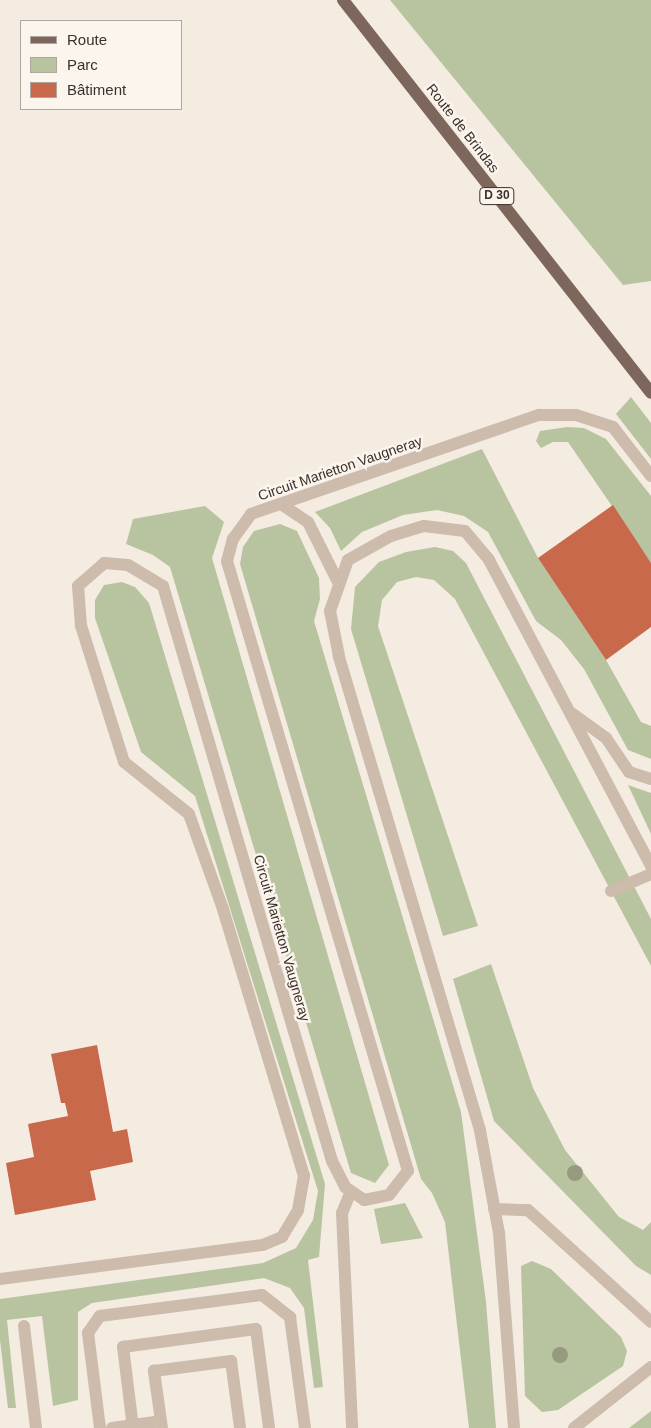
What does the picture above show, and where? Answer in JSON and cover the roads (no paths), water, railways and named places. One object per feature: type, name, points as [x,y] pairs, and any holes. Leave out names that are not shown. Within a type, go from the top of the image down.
[{"type":"main road","name":"Route de Brindas","points":[[343,0],[651,393]]},
{"type":"lane","name":"Circuit Marietton Vaugneray","points":[[0,1279],[264,1246],[282,1237],[298,1210],[304,1176],[223,909],[189,814],[124,762],[81,626],[78,586],[104,563],[128,565],[162,586],[332,1161],[344,1187],[364,1200],[389,1195],[408,1171],[227,562],[233,539],[251,514],[539,415],[576,415],[613,427],[651,476]]},
{"type":"lane","points":[[281,504],[308,522],[339,584]]},
{"type":"lane","points":[[514,1428],[494,1209],[480,1130],[339,656],[330,610],[348,560],[391,536],[424,526],[465,531],[489,560],[651,866]]},
{"type":"lane","points":[[569,711],[606,738],[629,772],[651,779]]},
{"type":"lane","points":[[611,891],[651,874]]},
{"type":"lane","points":[[351,1191],[342,1213],[352,1428]]},
{"type":"lane","points":[[494,1209],[528,1210],[651,1322]]},
{"type":"lane","points":[[100,1428],[88,1333],[100,1316],[262,1294],[290,1316],[305,1428]]},
{"type":"lane","points":[[24,1326],[36,1428]]},
{"type":"lane","points":[[133,1426],[123,1347],[256,1329],[269,1428]]},
{"type":"lane","points":[[112,1428],[161,1424],[154,1371],[231,1361],[240,1428]]},
{"type":"lane","points":[[574,1428],[651,1367]]}]
